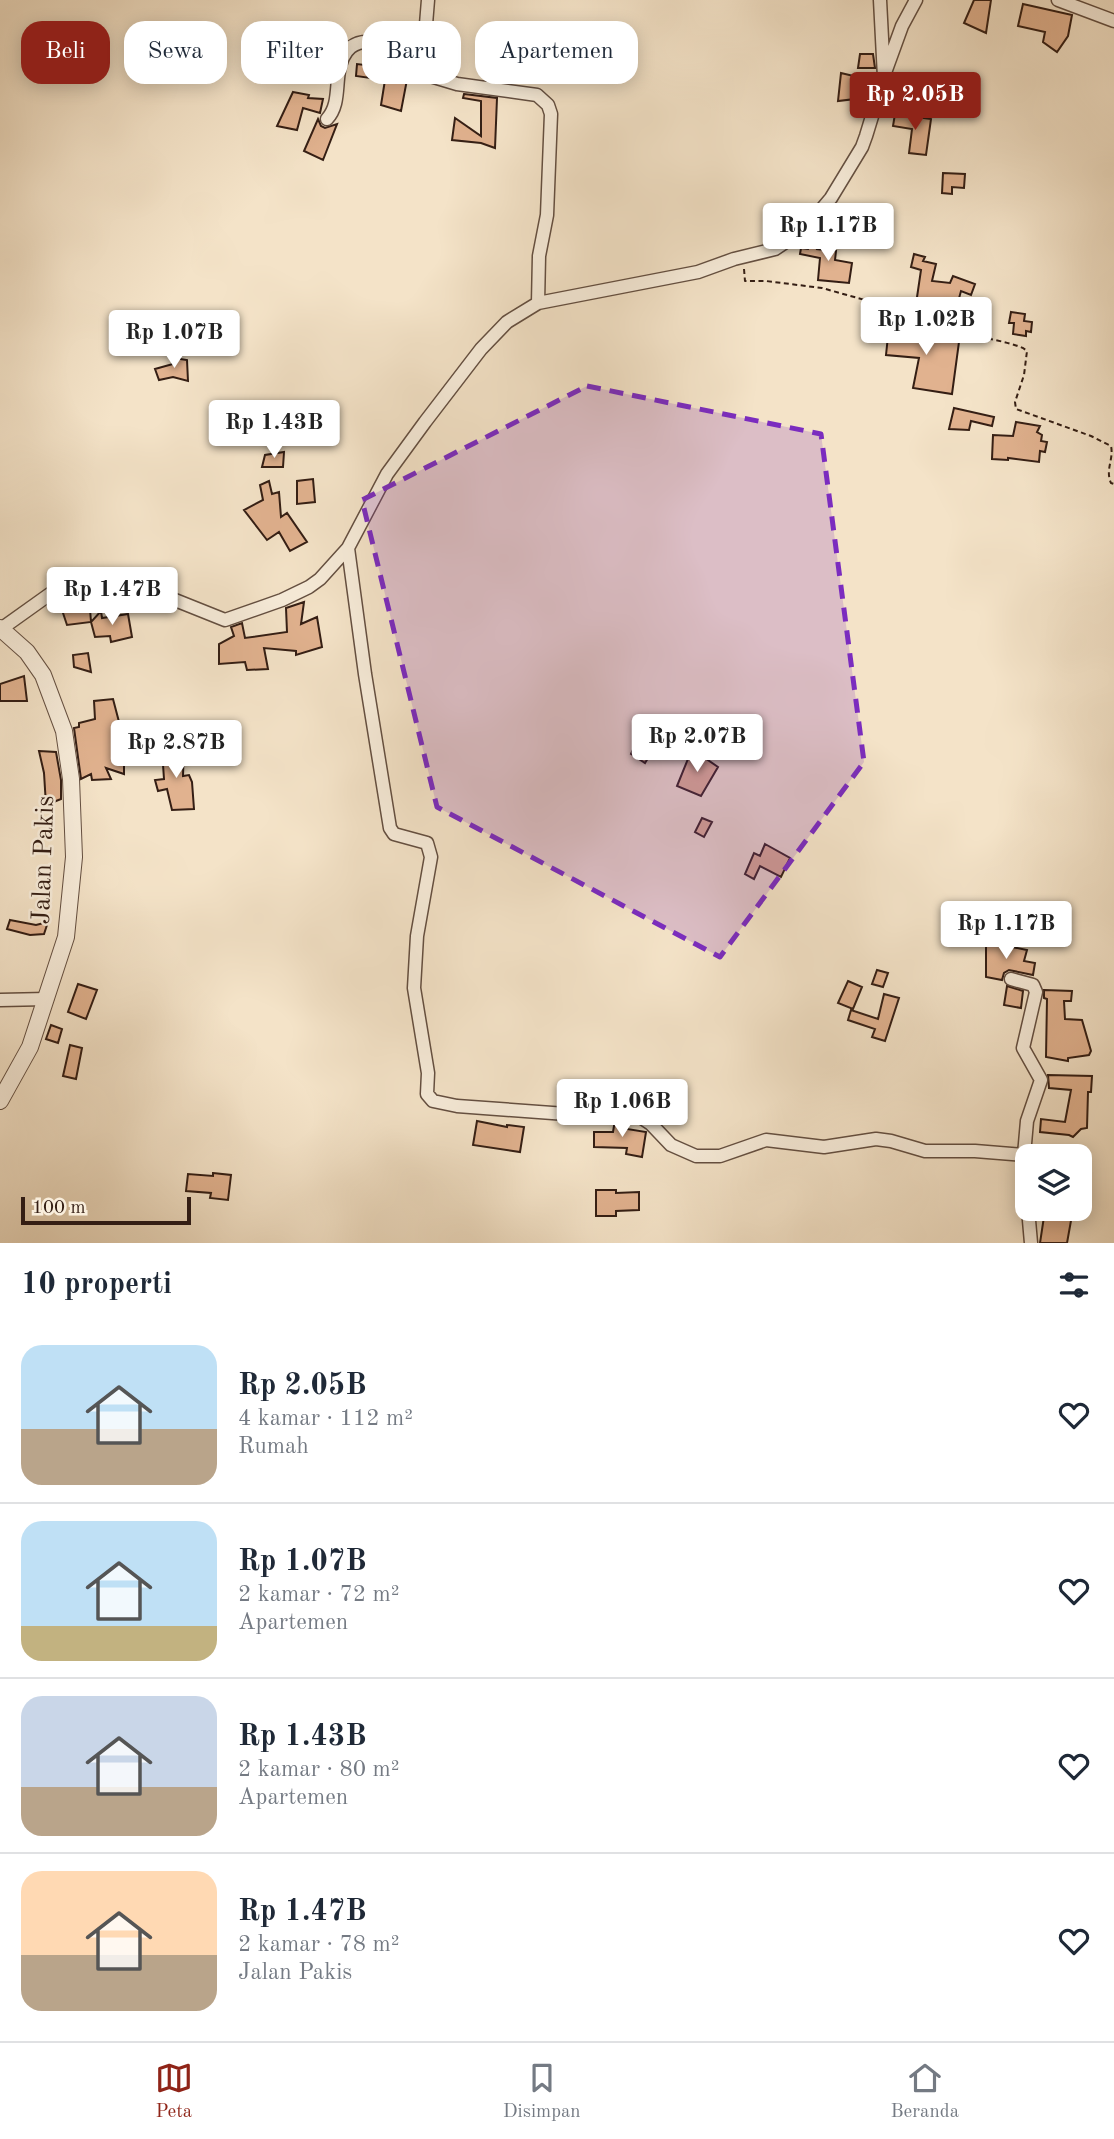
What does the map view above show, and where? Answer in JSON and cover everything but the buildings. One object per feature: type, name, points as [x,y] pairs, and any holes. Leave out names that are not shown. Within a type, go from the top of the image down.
[{"type":"street","points":[[426,21],[428,0]]},
{"type":"street","points":[[880,0],[884,77]]},
{"type":"street","points":[[0,629],[61,589],[175,600],[221,620],[232,619],[309,587],[320,579],[348,548],[387,474],[481,349],[507,322],[538,303],[698,272],[734,259],[775,249],[798,235],[821,212],[862,147],[902,26],[916,0]]},
{"type":"street","points":[[1058,0],[1114,21]]},
{"type":"street","points":[[327,119],[336,104],[341,63],[348,49],[362,42]]},
{"type":"street","points":[[457,84],[537,95],[548,105],[551,114],[547,215],[538,256],[538,303]]},
{"type":"street","points":[[348,548],[390,828],[394,834],[427,843],[430,849],[417,936],[414,988],[428,1073],[428,1094],[433,1101],[457,1106],[566,1114],[617,1111],[642,1118],[671,1145],[696,1156],[720,1156],[766,1140],[824,1147],[876,1139],[925,1151],[975,1151],[1015,1155]]},
{"type":"street","name":"Jalan Pakis","points":[[0,629],[27,652],[43,675],[51,693],[69,753],[74,857],[66,937],[30,1047],[0,1101]]},
{"type":"street","points":[[1011,979],[1033,985],[1036,992],[1023,1048],[1041,1080],[1027,1121],[1025,1144]]},
{"type":"street","points":[[0,1000],[47,999]]},
{"type":"street","points":[[1029,1221],[1031,1243]]},
{"type":"path","points":[[734,259],[743,265],[745,281],[766,281],[834,291],[947,323],[974,337],[1023,348],[1027,351],[1024,375],[1015,402],[1016,409],[1111,446],[1114,455],[1108,475],[1114,484]]},
{"type":"highlighted area","points":[[587,386],[821,434],[864,762],[720,957],[437,807],[362,500]]}]
